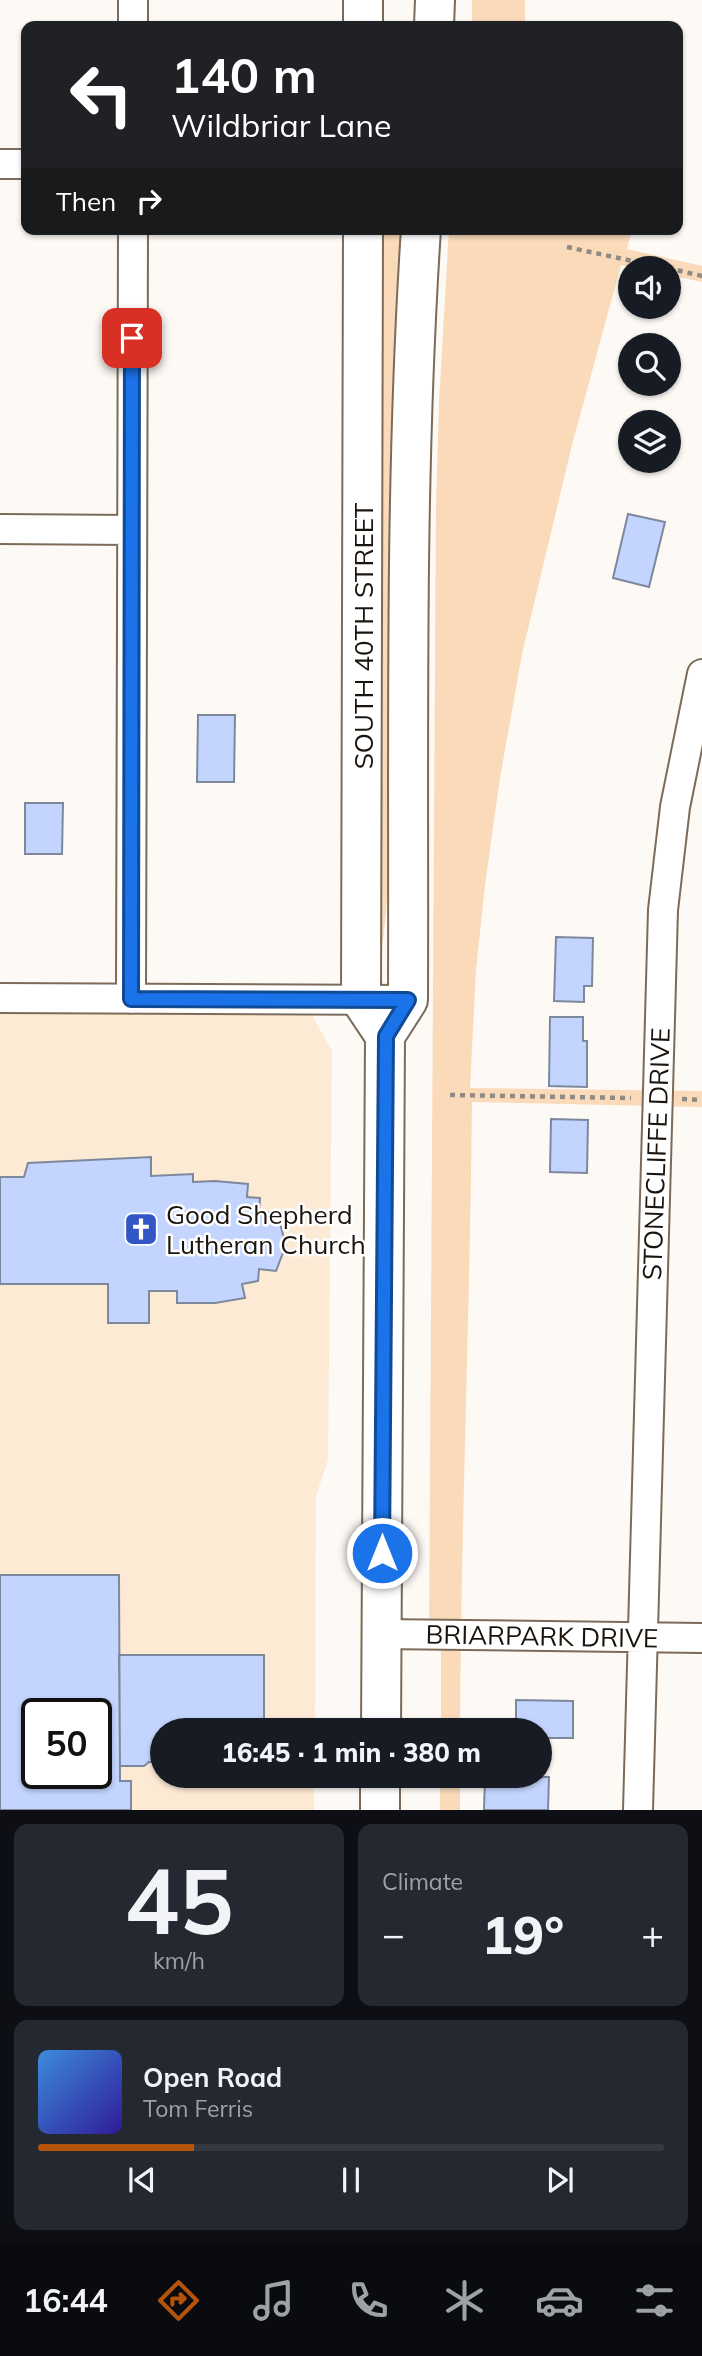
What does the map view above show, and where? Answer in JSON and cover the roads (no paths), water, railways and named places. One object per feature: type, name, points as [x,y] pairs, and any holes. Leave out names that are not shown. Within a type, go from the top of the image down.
[{"type":"main road","points":[[363,0],[363,21]]},
{"type":"main road","points":[[434,21],[435,0]]},
{"type":"main road","name":"SOUTH 40TH STREET","points":[[362,1000],[363,235]]},
{"type":"main road","name":"SOUTH 40TH STREET","points":[[408,1000],[408,565],[413,348],[421,235]]},
{"type":"main road","points":[[362,1000],[386,1036]]},
{"type":"main road","points":[[381,1718],[386,1036],[408,1000]]},
{"type":"main road","points":[[380,1788],[380,1810]]},
{"type":"street","points":[[133,0],[133,21]]},
{"type":"street","points":[[0,164],[21,164]]},
{"type":"street","points":[[131,999],[133,235]]},
{"type":"street","points":[[0,529],[132,530]]},
{"type":"street","name":"STONECLIFFE DRIVE","points":[[638,1810],[664,898],[675,807],[702,674]]},
{"type":"street","points":[[0,998],[408,1000]]},
{"type":"street","name":"BRIARPARK DRIVE","points":[[381,1634],[702,1637]]},
{"type":"place","name":"Good Shepherd Lutheran Church","points":[[141,1229]]}]
